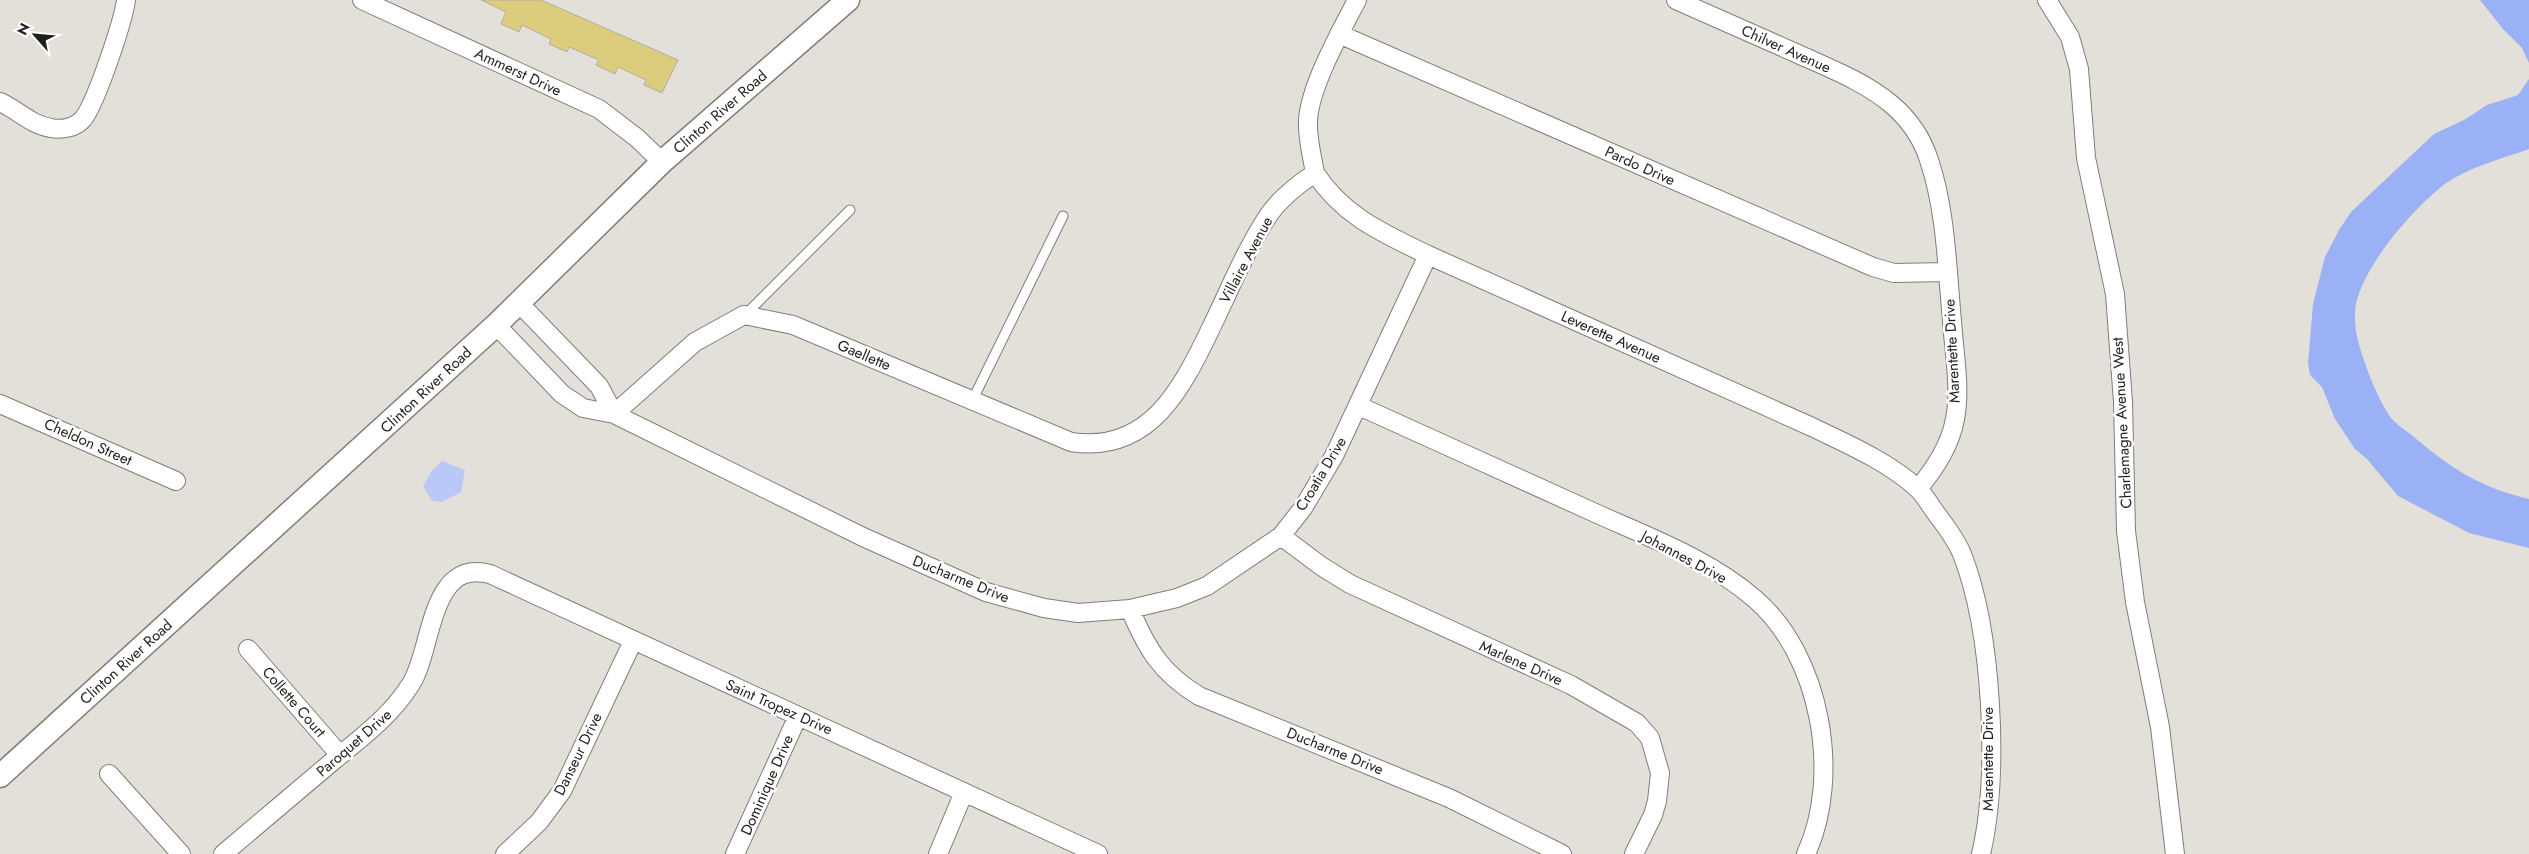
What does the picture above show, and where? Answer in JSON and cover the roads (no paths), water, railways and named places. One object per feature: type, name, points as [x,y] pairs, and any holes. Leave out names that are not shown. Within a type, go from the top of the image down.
[{"type":"street","points":[[0,102],[39,125],[52,129],[69,128],[82,120],[93,104],[126,0]]},
{"type":"street","name":"Ammerst Drive","points":[[362,0],[599,109],[637,138],[662,162]]},
{"type":"street","name":"Clinton River Road","points":[[0,776],[496,325],[662,162],[848,0]]},
{"type":"street","points":[[1315,173],[1309,141],[1308,120],[1310,102],[1339,34],[1357,0]]},
{"type":"street","name":"Chilver Avenue","points":[[1676,0],[1833,70],[1891,104]]},
{"type":"street","name":"Charlemagne Avenue West","points":[[2047,0],[2070,37],[2079,69],[2086,158],[2115,294],[2124,402],[2126,531],[2135,602],[2160,728],[2175,854]]},
{"type":"street","name":"Pardo Drive","points":[[1339,34],[1866,264],[1894,273],[1947,272]]},
{"type":"street","name":"Marentette Drive","points":[[1891,104],[1908,120],[1920,137],[1929,160],[1938,200],[1947,272],[1954,346],[1956,416],[1947,445],[1935,468],[1918,489],[1949,531],[1961,552],[1976,604],[1984,658],[1991,739],[1989,812],[1982,854]]},
{"type":"street","name":"Leverette Avenue","points":[[1315,173],[1338,203],[1356,218],[1428,255],[1812,427],[1860,451],[1918,489]]},
{"type":"street","name":"Villaire Avenue","points":[[1136,432],[1155,418],[1171,401],[1190,372],[1250,245],[1268,215],[1299,184],[1315,173]]},
{"type":"street","name":"Croatia Drive","points":[[1130,609],[1177,598],[1207,586],[1281,536],[1303,508],[1334,456],[1428,255]]},
{"type":"street","points":[[519,302],[599,386],[614,414],[695,342],[744,315]]},
{"type":"street","name":"Gaellette","points":[[744,315],[793,324],[972,402],[1071,442],[1104,444],[1136,432]]},
{"type":"street","name":"Ducharme Drive","points":[[496,325],[562,394],[583,408],[614,414],[863,538],[986,592],[1044,608],[1069,612],[1103,612],[1130,609],[1143,639],[1161,667],[1183,686],[1199,696],[1449,798],[1562,854]]},
{"type":"street","name":"Cheldon Street","points":[[0,404],[176,481]]},
{"type":"street","name":"Johannes Drive","points":[[1359,406],[1699,561],[1722,575],[1760,604],[1782,630],[1795,652],[1811,689],[1819,716],[1822,740],[1823,781],[1816,827],[1806,854]]},
{"type":"street","name":"Marlene Drive","points":[[1281,536],[1321,566],[1350,584],[1571,685],[1637,723],[1650,738],[1660,773],[1658,801],[1634,854]]},
{"type":"street","name":"Saint Tropez Drive","points":[[458,577],[480,571],[490,574],[1098,854]]},
{"type":"street","name":"Paroquet Drive","points":[[223,854],[395,708],[418,670],[441,595],[458,577]]},
{"type":"street","name":"Danseur Drive","points":[[505,854],[539,822],[562,791],[633,641]]},
{"type":"street","name":"Collette Court","points":[[248,648],[340,755]]},
{"type":"street","name":"Dominique Drive","points":[[735,854],[798,716]]},
{"type":"street","points":[[109,774],[181,854]]},
{"type":"street","points":[[938,854],[964,792]]},
{"type":"lane","points":[[744,315],[850,210]]},
{"type":"lane","points":[[972,402],[1063,216]]}]
